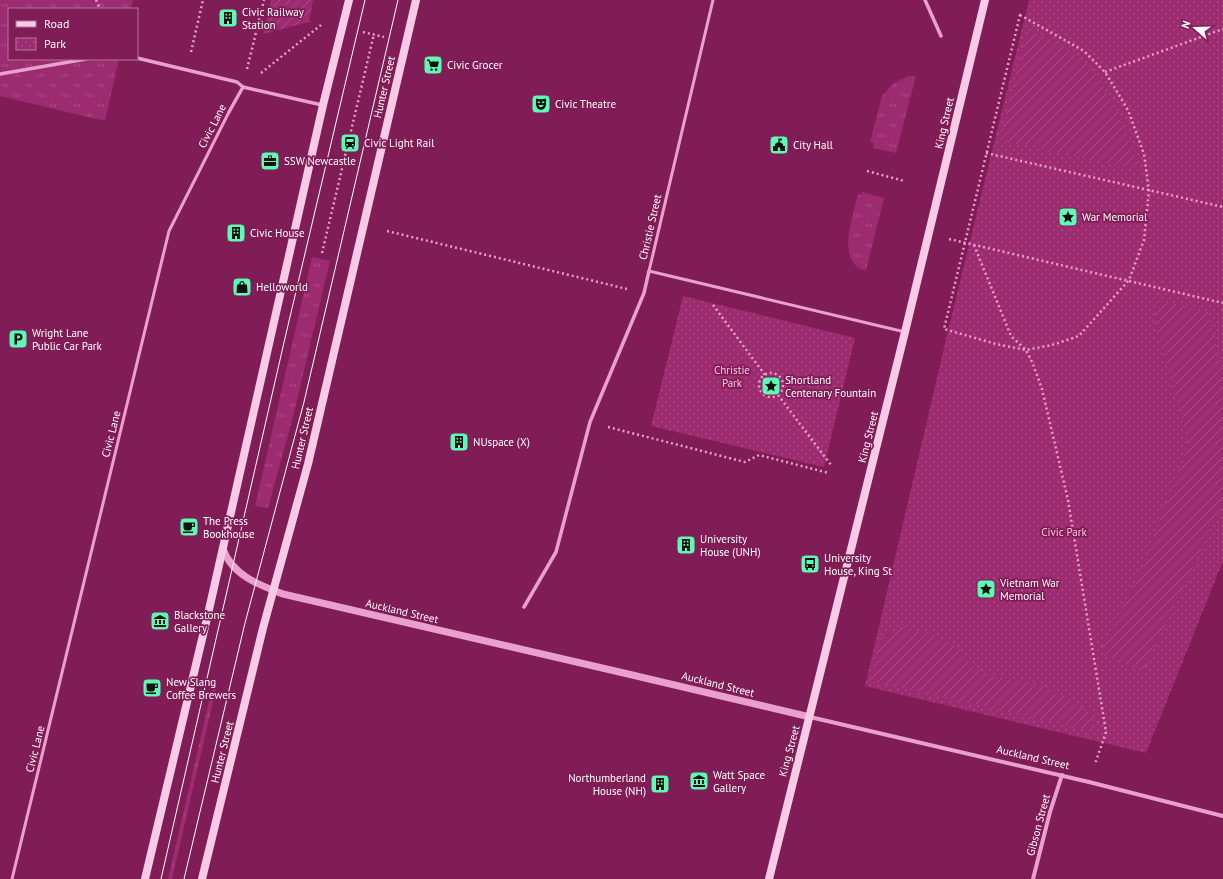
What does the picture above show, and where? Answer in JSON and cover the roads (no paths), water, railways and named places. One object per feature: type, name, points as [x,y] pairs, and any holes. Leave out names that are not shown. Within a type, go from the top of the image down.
[{"type":"main road","points":[[145,879],[223,549],[348,0]]},
{"type":"main road","name":"Hunter Street","points":[[202,879],[273,590],[308,464],[416,0]]},
{"type":"main road","name":"King Street","points":[[769,879],[905,332],[985,0]]},
{"type":"street","points":[[925,0],[941,36]]},
{"type":"street","points":[[138,58],[237,82],[243,87],[323,105]]},
{"type":"street","points":[[0,74],[80,60]]},
{"type":"street","name":"Civic Lane","points":[[229,112],[243,87]]},
{"type":"street","points":[[524,607],[556,552],[590,422],[644,293],[648,271]]},
{"type":"street","name":"Auckland Street","points":[[223,549],[228,560],[236,570],[249,579],[273,590],[303,599],[1062,775],[1223,816]]},
{"type":"street","name":"Gibson Street","points":[[1033,879],[1050,812],[1062,775]]},
{"type":"lane","name":"Christie Street","points":[[713,0],[648,271],[905,332]]},
{"type":"lane","name":"Civic Lane","points":[[12,879],[169,231],[229,112]]},
{"type":"tram line","points":[[161,879],[285,338],[365,0]]},
{"type":"tram line","points":[[184,879],[245,623],[304,402],[398,0]]},
{"type":"place","name":"Civic Railway Station","points":[[228,18]]},
{"type":"place","name":"Civic Grocer","points":[[433,65]]},
{"type":"place","name":"Civic Theatre","points":[[541,104]]},
{"type":"place","name":"Civic Light Rail","points":[[350,143]]},
{"type":"place","name":"City Hall","points":[[779,145]]},
{"type":"place","name":"SSW Newcastle","points":[[270,161]]},
{"type":"place","name":"War Memorial","points":[[1068,217]]},
{"type":"place","name":"Civic House","points":[[236,233]]},
{"type":"place","name":"Helloworld","points":[[242,287]]},
{"type":"place","name":"Wright Lane Public Car Park","points":[[18,339]]},
{"type":"place","name":"Shortland Centenary Fountain","points":[[771,386]]},
{"type":"place","name":"NUspace (X)","points":[[459,442]]},
{"type":"place","name":"The Press Bookhouse","points":[[189,527]]},
{"type":"place","name":"University House (UNH)","points":[[686,545]]},
{"type":"place","name":"University House, King St","points":[[810,564]]},
{"type":"place","name":"Vietnam War Memorial","points":[[986,589]]},
{"type":"place","name":"Blackstone Gallery","points":[[160,621]]},
{"type":"place","name":"New Slang Coffee Brewers","points":[[152,688]]},
{"type":"place","name":"Watt Space Gallery","points":[[699,781]]},
{"type":"place","name":"Northumberland House (NH)","points":[[660,784]]},
{"type":"park label","name":"Christie Park","points":[[732,376]]},
{"type":"park label","name":"Civic Park","points":[[1064,532]]}]
